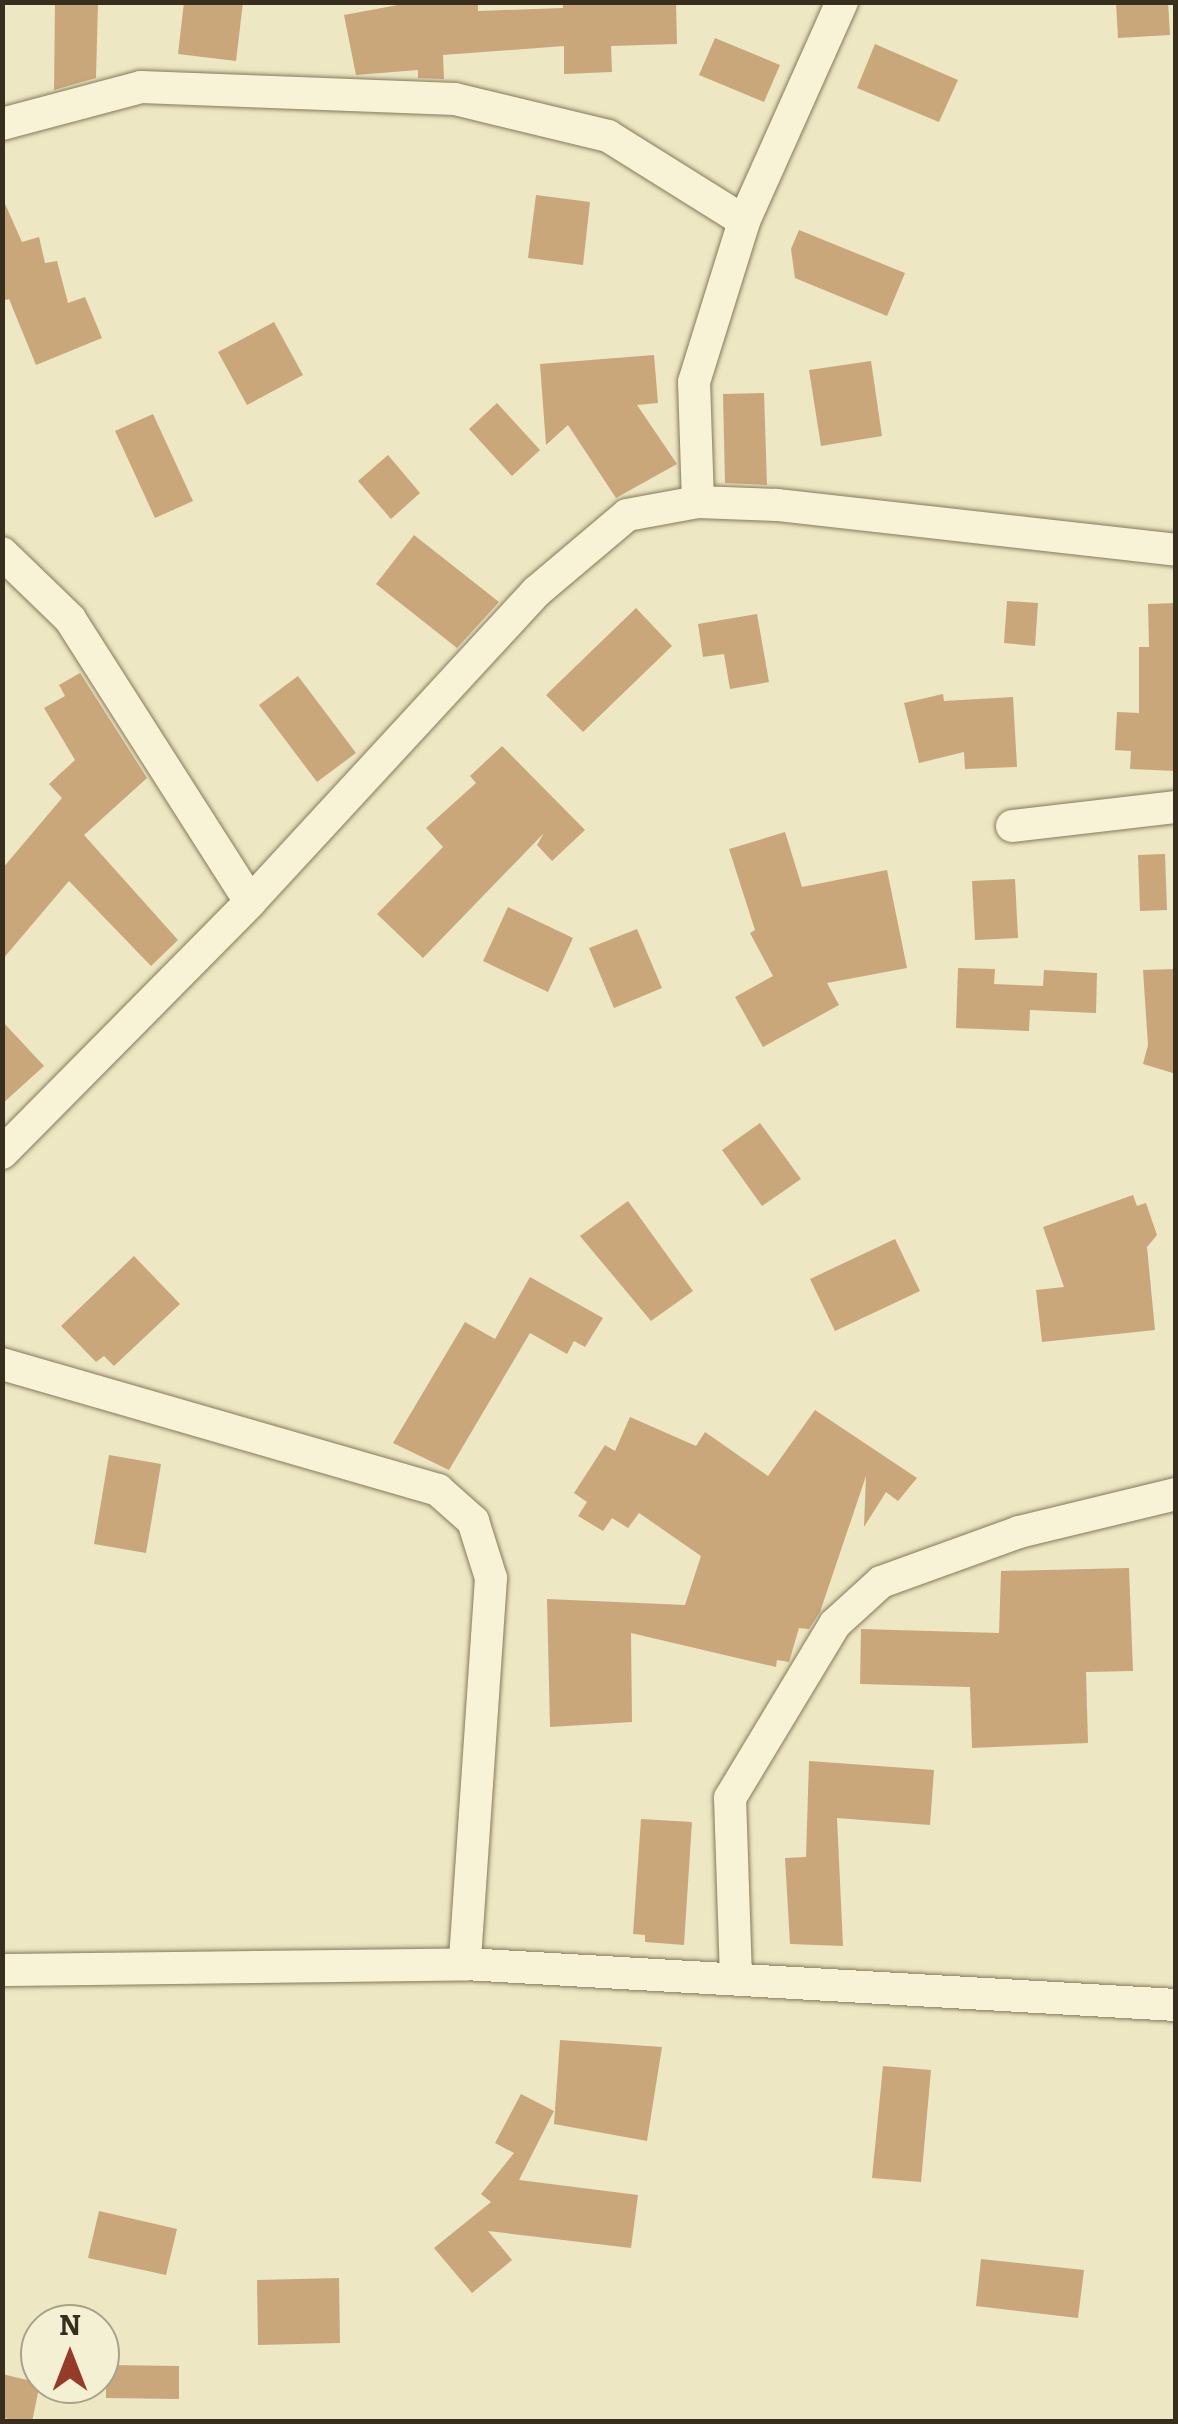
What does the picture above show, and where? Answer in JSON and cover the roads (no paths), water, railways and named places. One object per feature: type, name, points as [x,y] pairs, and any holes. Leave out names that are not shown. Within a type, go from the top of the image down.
[{"type":"street","points":[[698,502],[694,382],[744,221],[842,2]]},
{"type":"street","points":[[2,124],[142,87],[455,99],[608,136],[744,221]]},
{"type":"street","points":[[2,1152],[250,902],[536,592],[627,516],[698,502],[777,504],[1176,550]]},
{"type":"street","points":[[2,552],[70,620],[250,902]]},
{"type":"street","points":[[1012,826],[1176,807]]},
{"type":"street","points":[[2,1364],[438,1490],[473,1521],[491,1578],[464,1964]]},
{"type":"street","points":[[736,1978],[730,1798],[835,1624],[881,1582],[1019,1532],[1176,1494]]},
{"type":"street","points":[[2,1970],[464,1964],[1176,2005]]}]
